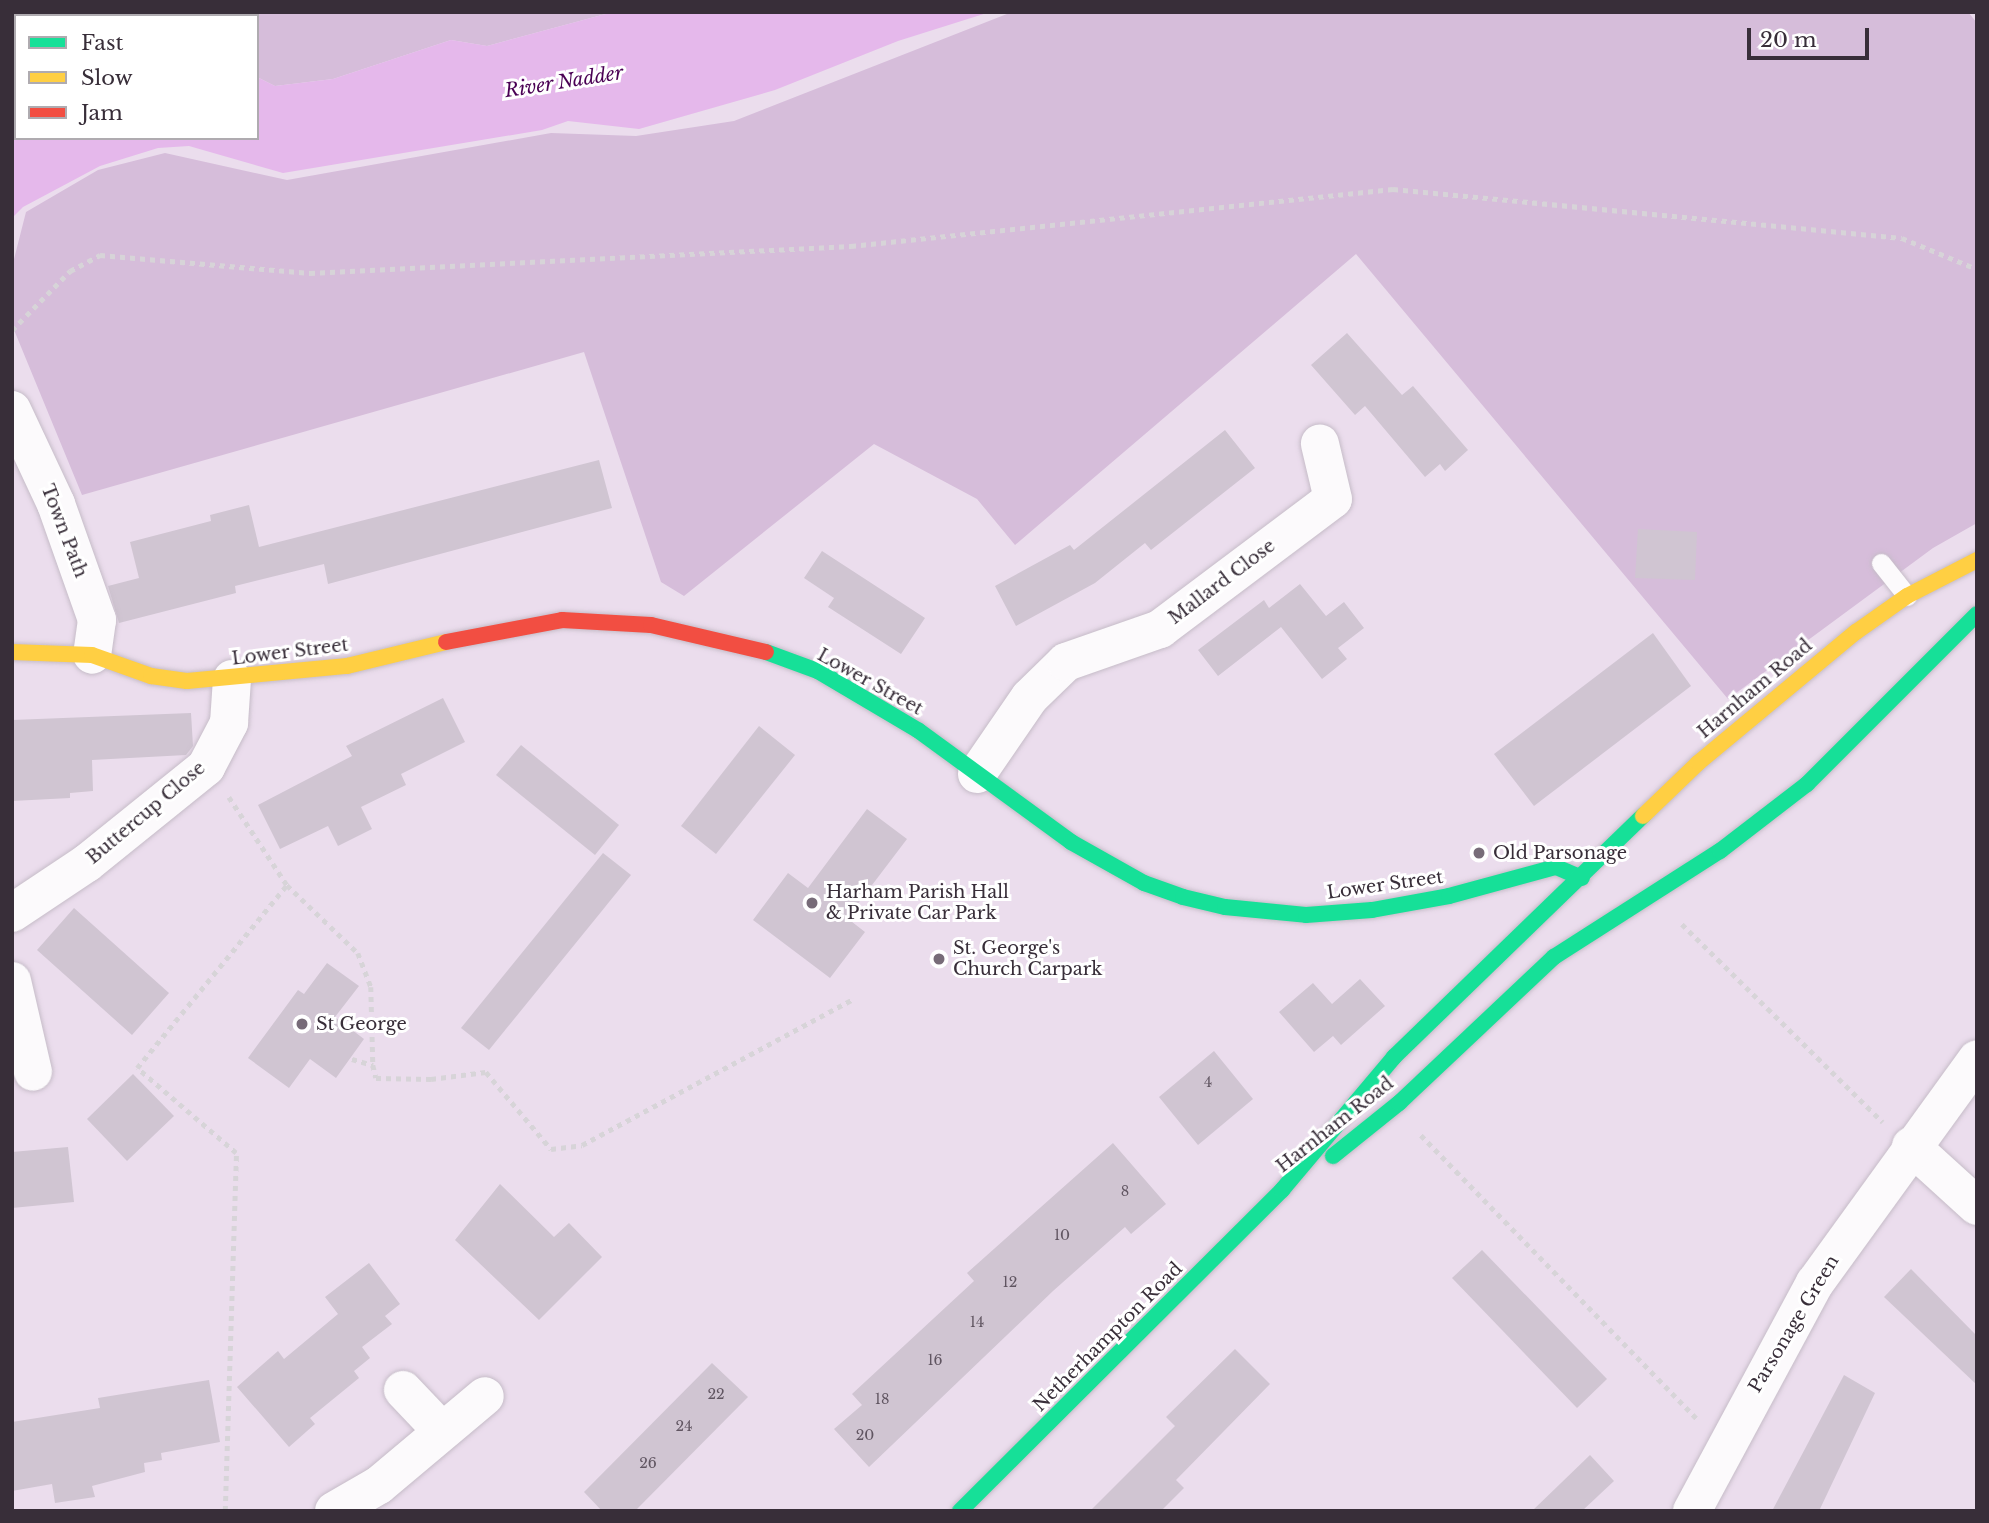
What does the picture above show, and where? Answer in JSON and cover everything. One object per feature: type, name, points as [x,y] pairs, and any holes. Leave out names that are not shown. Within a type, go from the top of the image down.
[{"type":"main road","name":"Harnham Road","points":[[1283,1190],[1394,1057],[1587,880],[1748,717],[1907,596],[1977,560]]},
{"type":"main road","name":"Harnham Road","points":[[1283,1190],[1399,1103],[1554,957],[1646,895],[1720,852],[1807,784],[1977,614]]},
{"type":"main road","name":"Lower Street","points":[[12,652],[92,655],[150,676],[187,681],[232,679],[347,666],[513,626],[562,620],[651,625],[771,653],[818,671],[919,731],[1108,864],[1144,883],[1225,907],[1306,915],[1372,910],[1449,896],[1556,867],[1587,880]]},
{"type":"main road","points":[[1619,888],[1646,895]]},
{"type":"main road","name":"Netherhampton Road","points":[[960,1511],[1283,1190]]},
{"type":"street","name":"Town Path","points":[[12,410],[56,505],[97,620],[92,655]]},
{"type":"street","name":"Mallard Close","points":[[977,774],[1030,697],[1066,662],[1160,629],[1332,499],[1320,444]]},
{"type":"street","name":"Buttercup Close","points":[[12,913],[87,863],[206,768],[229,723],[232,679]]},
{"type":"street","points":[[12,981],[23,1074]]},
{"type":"street","name":"Parsonage Green","points":[[1692,1511],[1815,1283],[1911,1146],[1977,1059]]},
{"type":"street","points":[[1911,1146],[1977,1206]]},
{"type":"street","points":[[403,1390],[440,1429]]},
{"type":"street","points":[[334,1511],[379,1485],[440,1429],[485,1396]]},
{"type":"lane","points":[[1881,562],[1907,596]]},
{"type":"path","points":[[12,330],[70,271],[100,255],[310,273],[851,246],[1393,189],[1902,238],[1977,269]]},
{"type":"path","points":[[206,768],[287,885],[358,953],[371,987],[373,1065],[376,1078],[431,1079],[486,1072],[551,1149],[571,1146],[853,999]]},
{"type":"path","points":[[225,1511],[236,1153],[137,1068],[287,885]]},
{"type":"path","points":[[1646,895],[1911,1146]]},
{"type":"path","points":[[352,1059],[373,1065]]},
{"type":"path","points":[[1399,1103],[1405,1119],[1702,1424],[1729,1438]]},
{"type":"shaded area","points":[[169,12],[613,12],[487,46],[451,40],[333,79],[275,86],[259,78],[259,14]]},
{"type":"shaded area","points":[[1012,12],[1968,12],[1977,23],[1977,523],[1933,548],[1728,699],[1356,254],[1015,545],[977,499],[874,444],[684,596],[661,582],[584,352],[82,495],[12,325],[12,267],[26,212],[98,170],[165,153],[287,180],[551,133],[636,136],[734,121]]},
{"type":"water","name":"River Nadder","points":[[12,12],[92,14],[14,14],[14,140],[259,140],[259,78],[275,86],[333,79],[451,40],[487,46],[613,12],[990,12],[898,41],[775,90],[639,129],[568,121],[542,130],[283,173],[189,146],[158,148],[100,166],[23,207],[12,218]]},
{"type":"building","points":[[1347,333],[1402,395],[1413,386],[1468,450],[1445,471],[1440,464],[1425,477],[1365,406],[1355,415],[1311,365]]},
{"type":"building","points":[[1225,430],[1255,468],[1151,550],[1145,543],[1095,583],[1016,626],[995,586],[1070,545],[1074,550]]},
{"type":"building","points":[[599,460],[612,508],[328,584],[324,564],[235,586],[236,593],[119,623],[108,586],[139,578],[130,542],[211,521],[210,515],[249,505],[259,547]]},
{"type":"building","points":[[1638,529],[1697,532],[1695,580],[1635,578]]},
{"type":"building","points":[[822,551],[925,618],[901,654],[828,607],[834,598],[804,578]]},
{"type":"building","points":[[1300,584],[1326,616],[1344,602],[1364,628],[1338,648],[1347,659],[1322,679],[1281,627],[1218,676],[1198,650],[1264,600],[1269,608]]},
{"type":"building","points":[[1653,633],[1691,686],[1534,806],[1494,754]]},
{"type":"building","points":[[443,698],[465,742],[401,774],[406,785],[361,807],[372,829],[338,846],[328,826],[280,849],[258,805],[352,756],[346,746]]},
{"type":"building","points":[[191,713],[193,746],[186,755],[92,760],[93,791],[70,793],[70,798],[12,801],[12,720]]},
{"type":"building","points":[[759,726],[795,755],[716,854],[681,826]]},
{"type":"building","points":[[521,745],[619,825],[595,855],[496,775]]},
{"type":"building","name":"Harham Parish Hall & Private Car Park","points":[[867,809],[907,839],[847,918],[865,932],[830,978],[753,920],[788,873],[808,888]]},
{"type":"building","points":[[603,853],[631,875],[489,1050],[461,1028]]},
{"type":"building","points":[[74,908],[169,993],[132,1035],[37,950]]},
{"type":"building","name":"St George","points":[[327,963],[359,986],[335,1017],[364,1039],[336,1078],[310,1059],[289,1088],[248,1058],[298,990],[304,994]]},
{"type":"building","points":[[1360,979],[1385,1006],[1341,1045],[1333,1036],[1314,1052],[1279,1012],[1313,983],[1332,1004]]},
{"type":"building","points":[[1214,1051],[1253,1099],[1198,1145],[1159,1097]]},
{"type":"building","points":[[133,1074],[174,1116],[127,1161],[87,1119]]},
{"type":"building","points":[[1113,1143],[1166,1204],[1131,1234],[1125,1227],[1053,1291],[869,1467],[834,1429],[862,1405],[852,1394],[974,1281],[967,1273]]},
{"type":"building","points":[[68,1147],[74,1202],[12,1208],[12,1152]]},
{"type":"building","points":[[500,1184],[554,1237],[569,1223],[602,1257],[539,1320],[455,1240]]},
{"type":"building","points":[[1482,1250],[1607,1379],[1577,1408],[1452,1278]]},
{"type":"building","points":[[369,1263],[400,1304],[385,1316],[392,1324],[362,1347],[370,1358],[354,1371],[359,1378],[310,1418],[315,1424],[289,1447],[237,1387],[278,1351],[284,1359],[338,1314],[325,1297]]},
{"type":"building","points":[[1911,1269],[1977,1336],[1977,1385],[1884,1297]]},
{"type":"building","points":[[1235,1349],[1270,1384],[1176,1480],[1184,1488],[1161,1511],[1090,1511],[1175,1426],[1166,1417]]},
{"type":"building","points":[[712,1363],[748,1397],[635,1511],[602,1511],[584,1492]]},
{"type":"building","points":[[1844,1375],[1875,1393],[1819,1511],[1772,1511]]},
{"type":"building","points":[[209,1380],[220,1442],[161,1453],[162,1460],[144,1463],[145,1472],[92,1486],[95,1497],[55,1503],[52,1484],[12,1491],[12,1422],[100,1408],[98,1398]]},
{"type":"building","points":[[1590,1455],[1614,1481],[1582,1511],[1532,1511]]},
{"type":"traffic: fast","points":[[1333,1156],[1399,1103],[1554,957],[1720,851],[1807,784],[1977,614]]},
{"type":"traffic: fast","points":[[766,652],[818,671],[919,731],[1071,842],[1144,883],[1183,897],[1225,907],[1306,915],[1372,910],[1449,896],[1556,867],[1582,878]]},
{"type":"traffic: fast","points":[[960,1511],[1282,1190],[1394,1057],[1643,816]]},
{"type":"traffic: slow","points":[[1643,816],[1698,763],[1856,632],[1907,596],[1977,560]]},
{"type":"traffic: slow","points":[[12,652],[92,655],[151,676],[187,681],[347,666],[446,642]]},
{"type":"traffic: jam","points":[[446,642],[562,620],[651,625],[766,652]]},
{"type":"place","name":"Old Parsonage","points":[[1479,853]]},
{"type":"place","name":"Harham Parish Hall & Private Car Park","points":[[812,903]]},
{"type":"place","name":"St. George's Church Carpark","points":[[939,959]]},
{"type":"place","name":"St George","points":[[302,1024]]}]
